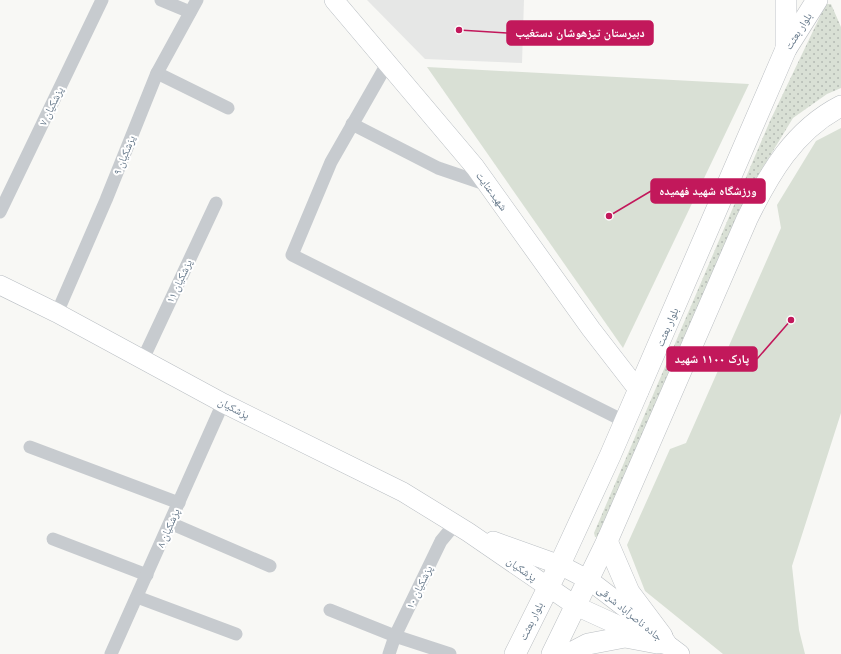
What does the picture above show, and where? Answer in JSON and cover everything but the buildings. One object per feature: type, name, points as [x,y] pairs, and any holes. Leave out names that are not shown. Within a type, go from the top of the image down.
[{"type":"main road","name":"شهیدعنایت","points":[[334,0],[475,167],[591,329],[639,391]]},
{"type":"main road","points":[[786,0],[786,49]]},
{"type":"main road","name":"بلوار بعثت","points":[[515,654],[547,587],[560,565],[626,422],[786,49],[817,0]]},
{"type":"main road","points":[[552,654],[607,541],[747,219],[763,186],[778,162],[802,133],[841,106]]},
{"type":"main road","name":"پزشکیان","points":[[0,284],[57,313],[223,403],[403,492],[461,528],[576,606]]},
{"type":"main road","name":"پزشکیان","points":[[461,528],[560,565],[589,580]]},
{"type":"main road","points":[[607,541],[629,592],[667,644]]},
{"type":"main road","name":"جاده ناصرآباد شرقی","points":[[589,580],[667,644]]},
{"type":"main road","name":"جاده ناصرآباد شرقی","points":[[576,606],[667,644]]},
{"type":"main road","points":[[569,654],[588,644],[625,637],[667,644]]},
{"type":"street","name":"پزشکیان ۷","points":[[0,212],[102,0]]},
{"type":"street","points":[[161,0],[190,12]]},
{"type":"street","name":"پزشکیان ۹","points":[[57,313],[106,200],[157,73],[197,0]]},
{"type":"street","points":[[387,64],[330,162],[292,255],[626,422]]},
{"type":"street","points":[[157,73],[228,108]]},
{"type":"street","points":[[352,124],[438,168],[488,184]]},
{"type":"street","name":"پزشکیان ۱۱","points":[[143,359],[216,203]]},
{"type":"street","name":"پزشکیان ۸","points":[[111,654],[223,403]]},
{"type":"street","points":[[30,447],[179,503]]},
{"type":"street","points":[[170,523],[270,566]]},
{"type":"street","name":"پزشکیان ۱۰","points":[[389,654],[395,636],[441,541],[461,528]]},
{"type":"street","points":[[53,539],[147,575]]},
{"type":"street","points":[[137,597],[236,634]]},
{"type":"street","points":[[330,610],[395,636],[450,654]]},
{"type":"shaded area","points":[[367,0],[524,0],[522,63],[425,59]]},
{"type":"shaded area","points":[[826,4],[831,4],[841,27],[841,88],[827,94],[793,118],[756,179],[599,537],[595,537],[594,533],[770,121]]},
{"type":"shaded area","points":[[427,67],[749,84],[623,348]]},
{"type":"shaded area","points":[[841,128],[841,413],[792,566],[799,630],[805,654],[723,654],[645,591],[627,545],[670,449],[686,443],[781,228],[777,205],[816,141]]},
{"type":"place","name":"دبیرستان تیزهوشان دستغيب","points":[[459,30]]},
{"type":"place","name":"ورزشگاه شهید فهمیده","points":[[609,216]]},
{"type":"place","name":"پارک ۱۱۰۰ شهید","points":[[791,320]]}]
